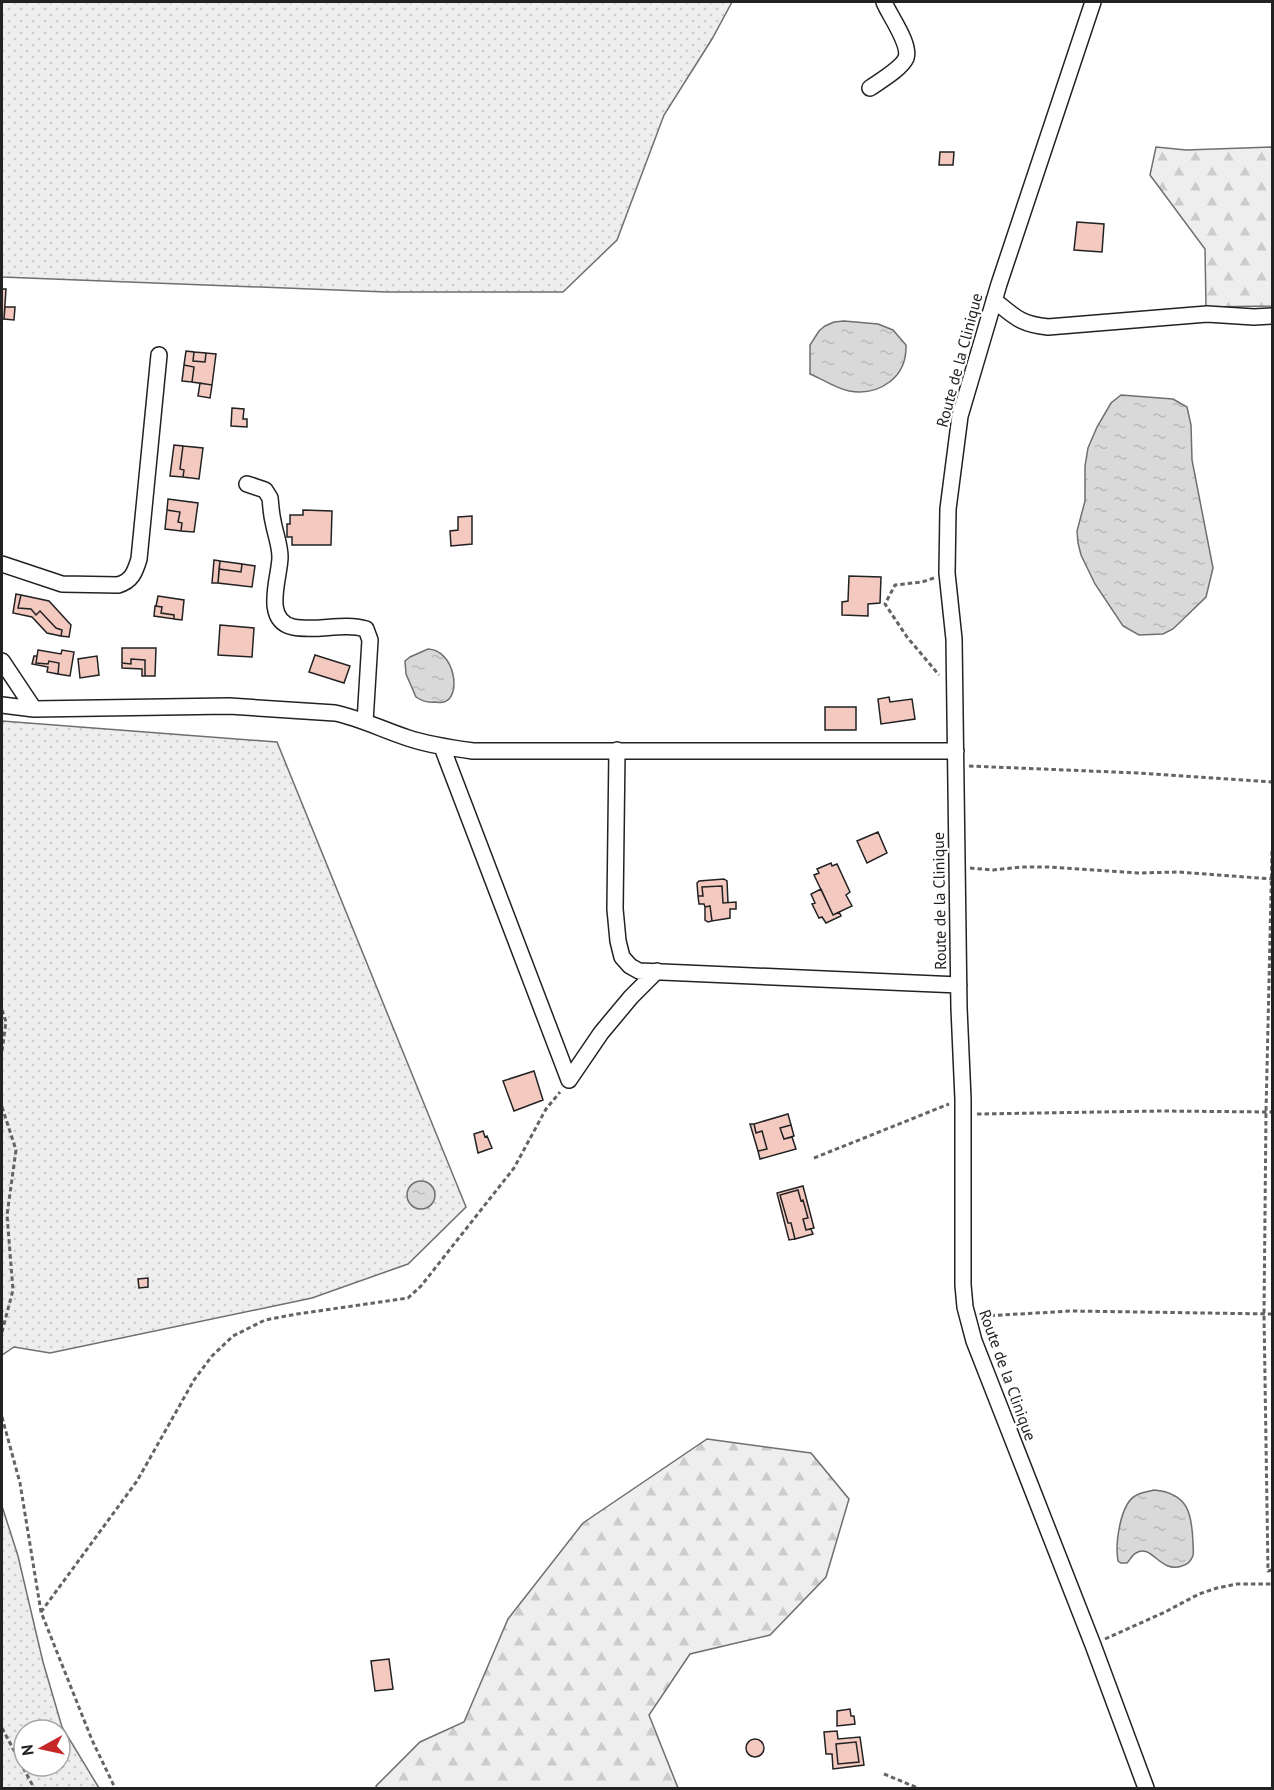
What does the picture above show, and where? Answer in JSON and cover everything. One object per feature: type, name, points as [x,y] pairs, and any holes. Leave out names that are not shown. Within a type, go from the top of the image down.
[{"type":"street","points":[[870,88],[902,64],[907,57],[903,39],[884,2]]},
{"type":"street","name":"Route de la Clinique","points":[[1093,2],[994,300],[960,416],[948,509],[947,573],[954,639],[963,1106],[963,1285],[966,1317],[974,1341],[1093,1645],[1146,1788]]},
{"type":"street","points":[[994,300],[1029,325],[1048,327],[1207,314],[1272,316]]},
{"type":"street","points":[[2,564],[62,584],[118,585],[132,577],[139,559],[159,355]]},
{"type":"street","points":[[247,484],[265,490],[270,498],[280,555],[274,603],[276,612],[283,622],[292,627],[320,629],[359,627],[366,629],[370,640],[365,722]]},
{"type":"street","points":[[2,661],[34,709]]},
{"type":"street","points":[[2,705],[34,709],[229,706],[335,713],[351,716],[411,739],[442,747],[473,751],[617,750],[956,758]]},
{"type":"street","points":[[442,747],[569,1080]]},
{"type":"street","points":[[617,750],[615,909],[622,957],[630,966],[639,970],[959,985]]},
{"type":"street","points":[[569,1080],[601,1033],[631,997],[657,971]]},
{"type":"path","points":[[947,573],[922,582],[895,585],[885,604],[907,637],[955,695]]},
{"type":"path","points":[[956,758],[1272,782]]},
{"type":"path","points":[[1272,851],[1264,1314],[1268,1570],[1272,1570]]},
{"type":"path","points":[[957,867],[993,870],[1059,867],[1272,879]]},
{"type":"path","points":[[2,1010],[6,1022],[2,1051]]},
{"type":"path","points":[[41,1612],[138,1481],[194,1380],[212,1356],[233,1336],[265,1320],[408,1298],[421,1286],[514,1168],[546,1109],[569,1080]]},
{"type":"path","points":[[814,1158],[963,1106],[1272,1112]]},
{"type":"path","points":[[2,1107],[16,1150],[7,1215],[13,1290],[2,1332]]},
{"type":"path","points":[[966,1317],[1072,1311],[1272,1314]]},
{"type":"path","points":[[2,1417],[20,1483],[41,1612],[92,1740],[115,1788]]},
{"type":"path","points":[[1093,1645],[1216,1588],[1237,1584],[1272,1584]]},
{"type":"path","points":[[2,1728],[34,1788]]},
{"type":"path","points":[[884,1774],[918,1788]]},
{"type":"green space","points":[[2,2],[732,2],[712,39],[664,115],[617,240],[563,292],[386,292],[2,277]]},
{"type":"green space","points":[[1156,147],[1186,150],[1272,147],[1272,306],[1206,307],[1205,249],[1150,175]]},
{"type":"green space","points":[[2,721],[277,742],[466,1207],[408,1264],[312,1298],[50,1353],[14,1347],[2,1355]]},
{"type":"green space","points":[[707,1439],[811,1453],[849,1499],[826,1577],[770,1635],[690,1654],[649,1715],[678,1788],[377,1788],[376,1786],[420,1742],[464,1722],[508,1619],[583,1523]]},
{"type":"green space","points":[[2,1506],[18,1556],[43,1662],[59,1718],[12,1718],[12,1778],[72,1778],[72,1743],[99,1788],[2,1788]]},
{"type":"water","points":[[844,321],[878,324],[893,330],[906,345],[902,367],[889,382],[871,391],[849,391],[810,374],[810,345],[825,326]]},
{"type":"water","points":[[1121,395],[1173,399],[1187,407],[1191,425],[1192,460],[1213,568],[1206,597],[1173,629],[1163,634],[1139,635],[1123,626],[1095,584],[1081,555],[1078,543],[1077,531],[1085,501],[1085,466],[1088,448],[1111,403]]},
{"type":"water","points":[[428,649],[437,651],[444,657],[453,674],[453,692],[444,702],[427,702],[416,697],[406,674],[405,661]]},
{"type":"water","points":[[421,1181],[431,1185],[435,1195],[431,1205],[421,1209],[411,1205],[407,1195],[411,1185]]},
{"type":"water","points":[[1154,1490],[1175,1496],[1186,1507],[1189,1515],[1193,1552],[1192,1559],[1182,1566],[1168,1566],[1142,1551],[1135,1554],[1127,1563],[1118,1561],[1118,1535],[1126,1508],[1135,1496]]},
{"type":"building","points":[[940,152],[954,152],[953,165],[939,165]]},
{"type":"building","points":[[1077,222],[1104,224],[1102,252],[1074,250]]},
{"type":"building","points":[[2,289],[6,289],[4,319],[2,319]]},
{"type":"building","points":[[5,307],[15,307],[14,320],[4,319]]},
{"type":"building","points":[[186,351],[194,352],[193,361],[205,362],[206,353],[216,354],[212,385],[192,382],[194,367],[184,365]]},
{"type":"building","points":[[194,352],[206,353],[205,362],[193,361]]},
{"type":"building","points":[[184,365],[194,367],[192,382],[182,381]]},
{"type":"building","points":[[200,383],[212,385],[210,398],[198,396]]},
{"type":"building","points":[[232,408],[244,409],[243,419],[247,419],[247,427],[231,426]]},
{"type":"building","points":[[174,445],[183,446],[180,469],[184,470],[183,477],[170,476]]},
{"type":"building","points":[[183,446],[203,448],[199,479],[183,477],[184,470],[180,469]]},
{"type":"building","points":[[168,499],[198,503],[194,532],[181,531],[182,523],[178,522],[180,512],[167,510]]},
{"type":"building","points":[[167,510],[180,512],[178,522],[182,523],[181,531],[165,529]]},
{"type":"building","points":[[303,510],[332,511],[331,545],[292,545],[292,537],[287,537],[287,524],[290,524],[290,515],[303,515]]},
{"type":"building","points":[[472,516],[472,544],[451,546],[450,531],[458,530],[458,517]]},
{"type":"building","points":[[214,560],[220,561],[218,583],[212,583]]},
{"type":"building","points":[[220,561],[242,564],[241,572],[219,569]]},
{"type":"building","points":[[242,564],[255,566],[252,587],[218,583],[219,569],[241,572]]},
{"type":"building","points":[[849,576],[881,577],[880,603],[868,604],[868,616],[842,615],[842,602],[848,601]]},
{"type":"building","points":[[16,594],[21,595],[18,608],[31,609],[36,615],[40,611],[56,628],[62,630],[61,636],[47,633],[32,617],[13,613]]},
{"type":"building","points":[[21,595],[49,601],[71,625],[69,637],[61,636],[62,630],[56,628],[40,611],[36,615],[31,609],[18,608]]},
{"type":"building","points":[[158,596],[184,600],[182,620],[174,619],[174,615],[161,613],[162,607],[156,606]]},
{"type":"building","points":[[155,606],[162,607],[161,613],[174,615],[174,619],[154,616]]},
{"type":"building","points":[[220,625],[254,628],[252,657],[218,655]]},
{"type":"building","points":[[122,648],[156,648],[155,676],[145,676],[145,660],[131,659],[131,664],[122,663]]},
{"type":"building","points":[[38,650],[61,654],[62,650],[74,652],[70,676],[58,674],[59,663],[49,661],[48,664],[36,663]]},
{"type":"building","points":[[315,655],[350,666],[344,683],[309,672]]},
{"type":"building","points":[[34,656],[37,656],[36,663],[48,664],[49,661],[59,663],[58,674],[47,672],[48,667],[32,664]]},
{"type":"building","points":[[97,656],[99,675],[80,678],[78,659]]},
{"type":"building","points":[[131,659],[145,660],[145,676],[142,676],[142,669],[122,668],[122,663],[131,664]]},
{"type":"building","points":[[889,697],[890,702],[912,699],[915,719],[881,724],[878,699]]},
{"type":"building","points":[[825,707],[856,707],[856,730],[825,730]]},
{"type":"building","points":[[878,832],[887,853],[867,863],[857,841]]},
{"type":"building","points":[[831,863],[832,866],[837,864],[850,892],[846,895],[852,906],[833,915],[814,875],[819,873],[817,869]]},
{"type":"building","points":[[724,879],[727,881],[728,903],[723,903],[722,886],[702,887],[703,896],[698,896],[697,883],[699,881]]},
{"type":"building","points":[[722,886],[723,903],[736,902],[736,909],[730,909],[730,918],[712,921],[710,906],[705,907],[704,904],[699,904],[698,896],[703,896],[702,887]]},
{"type":"building","points":[[821,889],[833,915],[839,912],[841,916],[826,923],[822,917],[819,918],[812,904],[815,903],[811,894]]},
{"type":"building","points":[[710,906],[712,921],[708,922],[705,920],[705,907]]},
{"type":"building","points":[[534,1071],[543,1100],[514,1111],[503,1081]]},
{"type":"building","points":[[788,1114],[791,1125],[780,1128],[784,1139],[792,1137],[796,1149],[760,1159],[758,1151],[767,1149],[762,1131],[756,1133],[754,1124]]},
{"type":"building","points":[[750,1124],[754,1124],[756,1133],[762,1131],[767,1149],[758,1151]]},
{"type":"building","points":[[791,1125],[794,1136],[784,1139],[780,1128]]},
{"type":"building","points":[[483,1131],[492,1148],[478,1153],[474,1134]]},
{"type":"building","points":[[803,1186],[814,1228],[806,1230],[803,1219],[808,1218],[798,1190],[780,1195],[795,1239],[789,1240],[777,1193]]},
{"type":"building","points":[[798,1190],[808,1218],[803,1219],[806,1230],[811,1229],[813,1234],[795,1239],[780,1195]]},
{"type":"building","points":[[148,1278],[148,1287],[139,1288],[138,1279]]},
{"type":"building","points":[[389,1659],[393,1689],[375,1691],[371,1661]]},
{"type":"building","points":[[850,1709],[855,1724],[837,1726],[837,1711]]},
{"type":"building","points":[[837,1731],[838,1739],[860,1737],[864,1765],[833,1769],[832,1754],[826,1754],[824,1732]],"holes":[[[856,1742],[859,1762],[838,1764],[836,1744]]]},
{"type":"building","points":[[755,1739],[761,1742],[764,1748],[761,1754],[755,1757],[749,1754],[746,1748],[749,1742]]},
{"type":"building","points":[[856,1742],[859,1762],[838,1764],[836,1744]]}]
